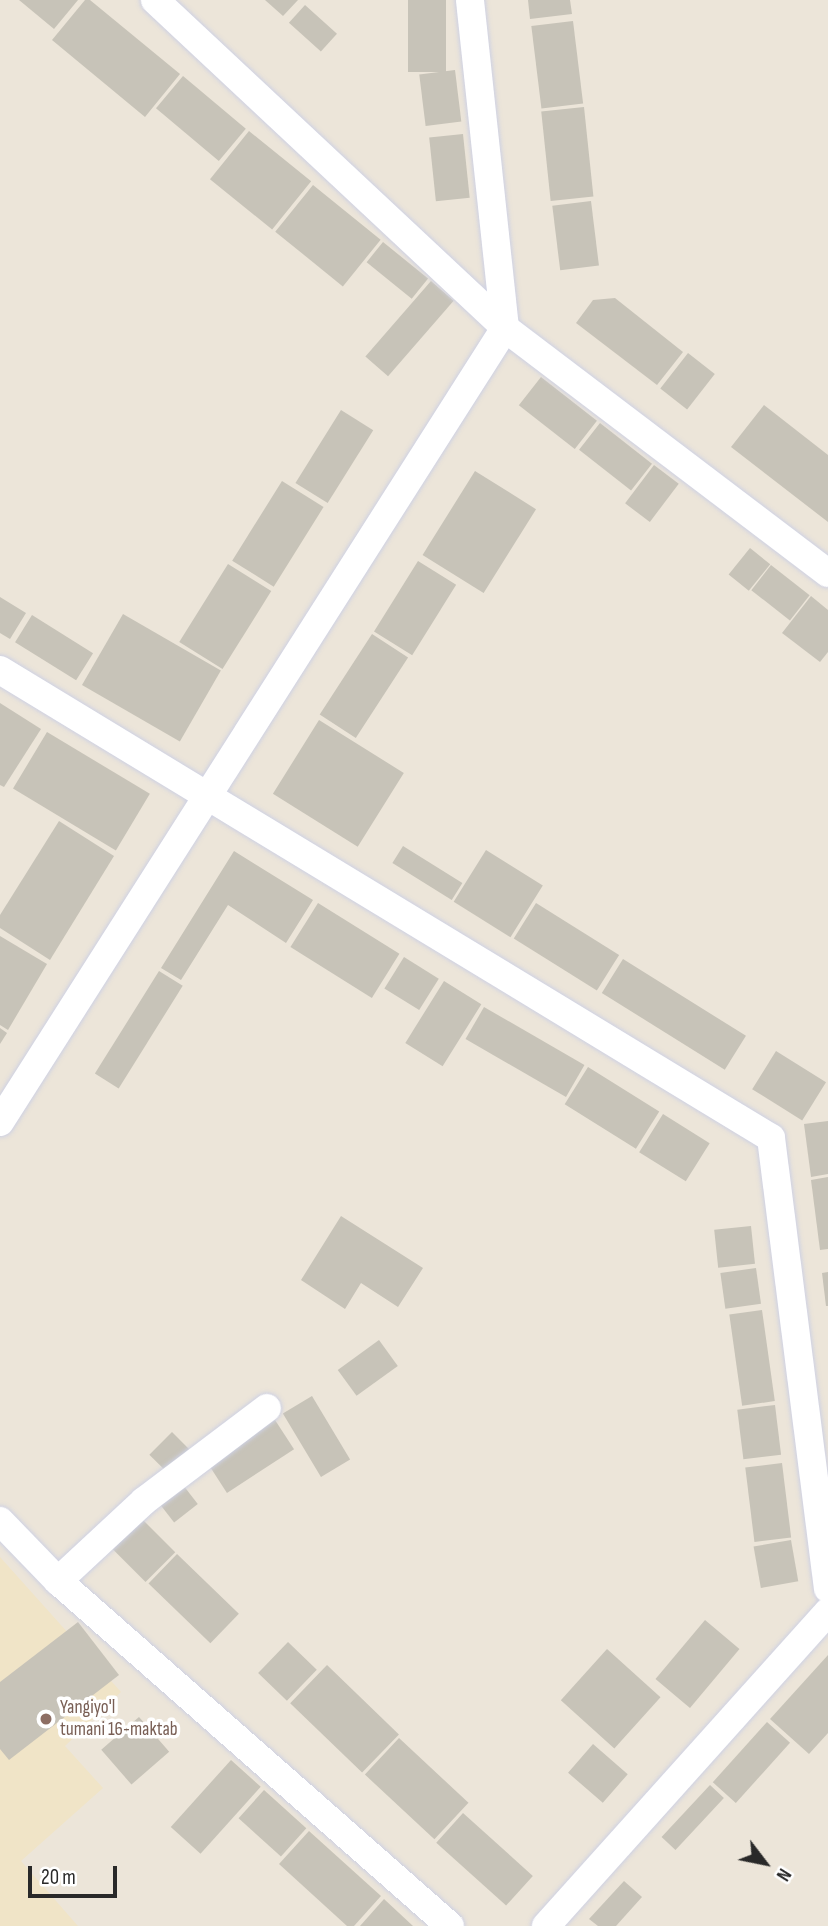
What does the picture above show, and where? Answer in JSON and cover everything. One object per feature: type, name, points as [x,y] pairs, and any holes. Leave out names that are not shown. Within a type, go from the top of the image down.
[{"type":"street","points":[[155,0],[505,328],[828,573]]},
{"type":"street","points":[[0,1122],[505,328],[470,0]]},
{"type":"street","points":[[0,670],[771,1138],[828,1588]]},
{"type":"street","points":[[58,1581],[144,1501],[267,1408]]},
{"type":"street","points":[[0,1521],[58,1581],[450,1926]]},
{"type":"street","points":[[546,1926],[828,1612]]},
{"type":"shaded area","name":"Yangiyo'l tumani 16-maktab","points":[[0,1557],[121,1692],[65,1746],[103,1788],[21,1861],[78,1926],[0,1926]]},
{"type":"building","points":[[19,0],[78,0],[54,29]]},
{"type":"building","points":[[85,0],[90,0],[180,74],[145,117],[52,40]]},
{"type":"building","points":[[265,0],[298,0],[283,16]]},
{"type":"building","points":[[408,0],[446,0],[446,72],[408,72]]},
{"type":"building","points":[[528,0],[570,0],[572,14],[530,19]]},
{"type":"building","points":[[305,5],[337,34],[321,52],[289,23]]},
{"type":"building","points":[[573,21],[583,103],[541,108],[531,26]]},
{"type":"building","points":[[455,70],[461,122],[426,126],[419,74]]},
{"type":"building","points":[[183,76],[246,129],[219,161],[156,108]]},
{"type":"building","points":[[584,107],[593,197],[551,201],[541,111]]},
{"type":"building","points":[[249,131],[311,181],[272,230],[210,179]]},
{"type":"building","points":[[463,134],[470,198],[436,201],[429,138]]},
{"type":"building","points":[[313,185],[381,240],[343,286],[275,232]]},
{"type":"building","points":[[591,201],[599,266],[560,270],[552,206]]},
{"type":"building","points":[[383,242],[428,279],[412,299],[367,262]]},
{"type":"building","points":[[431,281],[454,301],[388,376],[365,356]]},
{"type":"building","points":[[615,298],[683,352],[657,385],[576,323],[593,300]]},
{"type":"building","points":[[688,353],[715,374],[687,409],[660,388]]},
{"type":"building","points":[[541,377],[597,421],[575,449],[519,405]]},
{"type":"building","points":[[764,405],[828,455],[828,522],[731,447]]},
{"type":"building","points":[[341,410],[373,430],[328,503],[295,483]]},
{"type":"building","points":[[600,423],[652,464],[631,490],[579,450]]},
{"type":"building","points":[[654,465],[679,484],[650,522],[625,503]]},
{"type":"building","points":[[475,471],[536,509],[484,593],[423,555]]},
{"type":"building","points":[[282,481],[324,507],[274,587],[232,561]]},
{"type":"building","points":[[750,548],[770,564],[749,591],[729,574]]},
{"type":"building","points":[[418,561],[456,585],[412,655],[374,631]]},
{"type":"building","points":[[228,564],[271,591],[222,669],[179,642]]},
{"type":"building","points":[[771,565],[810,595],[790,620],[751,590]]},
{"type":"building","points":[[811,596],[828,610],[828,652],[820,662],[782,633]]},
{"type":"building","points":[[0,597],[26,613],[10,639],[0,633]]},
{"type":"building","points":[[123,614],[221,670],[180,742],[82,685]]},
{"type":"building","points":[[32,615],[93,653],[76,680],[15,642]]},
{"type":"building","points":[[372,634],[408,657],[356,738],[320,715]]},
{"type":"building","points":[[0,703],[41,729],[4,787],[0,785]]},
{"type":"building","points":[[319,720],[404,773],[358,847],[273,794]]},
{"type":"building","points":[[47,732],[150,794],[116,850],[13,789]]},
{"type":"building","points":[[59,821],[114,856],[50,960],[0,928],[0,915]]},
{"type":"building","points":[[403,846],[462,883],[452,900],[392,863]]},
{"type":"building","points":[[486,850],[543,886],[510,937],[454,902]]},
{"type":"building","points":[[234,851],[313,900],[286,943],[228,905],[181,980],[161,968]]},
{"type":"building","points":[[318,903],[399,954],[372,998],[290,947]]},
{"type":"building","points":[[536,903],[619,955],[597,991],[514,939]]},
{"type":"building","points":[[0,936],[47,964],[8,1030],[0,1025]]},
{"type":"building","points":[[404,957],[439,979],[419,1010],[384,988]]},
{"type":"building","points":[[623,959],[746,1036],[725,1070],[602,993]]},
{"type":"building","points":[[159,971],[183,986],[119,1088],[95,1074]]},
{"type":"building","points":[[444,981],[481,1004],[443,1066],[405,1043]]},
{"type":"building","points":[[484,1007],[584,1065],[566,1097],[466,1039]]},
{"type":"building","points":[[0,1028],[7,1033],[0,1044]]},
{"type":"building","points":[[776,1051],[826,1082],[802,1120],[752,1089]]},
{"type":"building","points":[[588,1067],[659,1112],[636,1149],[565,1104]]},
{"type":"building","points":[[663,1114],[710,1143],[686,1181],[639,1152]]},
{"type":"building","points":[[828,1121],[828,1174],[811,1177],[804,1124]]},
{"type":"building","points":[[828,1177],[828,1249],[820,1250],[811,1180]]},
{"type":"building","points":[[341,1216],[423,1268],[398,1307],[361,1283],[345,1309],[301,1280]]},
{"type":"building","points":[[751,1226],[755,1264],[718,1268],[714,1230]]},
{"type":"building","points":[[756,1268],[761,1304],[725,1309],[720,1273]]},
{"type":"building","points":[[828,1272],[828,1306],[826,1306],[822,1273]]},
{"type":"building","points":[[762,1310],[775,1401],[742,1406],[729,1315]]},
{"type":"building","points":[[379,1340],[398,1366],[357,1396],[338,1370]]},
{"type":"building","points":[[312,1396],[350,1459],[321,1477],[283,1414]]},
{"type":"building","points":[[775,1405],[781,1455],[743,1459],[737,1410]]},
{"type":"building","points":[[275,1420],[294,1449],[227,1493],[208,1464]]},
{"type":"building","points":[[172,1432],[190,1450],[167,1472],[149,1455]]},
{"type":"building","points":[[782,1463],[791,1537],[754,1542],[745,1468]]},
{"type":"building","points":[[183,1485],[198,1504],[174,1522],[159,1503]]},
{"type":"building","points":[[142,1519],[175,1552],[146,1582],[112,1549]]},
{"type":"building","points":[[791,1540],[798,1581],[761,1588],[754,1547]]},
{"type":"building","points":[[177,1554],[239,1614],[210,1643],[149,1583]]},
{"type":"building","points":[[705,1620],[739,1649],[690,1708],[656,1679]]},
{"type":"building","points":[[78,1622],[119,1675],[9,1760],[0,1749],[0,1682]]},
{"type":"building","points":[[288,1642],[317,1670],[287,1701],[258,1673]]},
{"type":"building","points":[[607,1649],[661,1697],[614,1748],[561,1700]]},
{"type":"building","points":[[828,1655],[828,1733],[809,1754],[770,1719]]},
{"type":"building","points":[[327,1665],[399,1734],[362,1773],[290,1703]]},
{"type":"building","points":[[139,1717],[169,1752],[131,1785],[101,1750]]},
{"type":"building","points":[[767,1722],[790,1743],[736,1803],[713,1782]]},
{"type":"building","points":[[399,1738],[468,1803],[434,1839],[365,1775]]},
{"type":"building","points":[[593,1744],[628,1774],[603,1803],[568,1773]]},
{"type":"building","points":[[231,1760],[261,1787],[201,1854],[171,1827]]},
{"type":"building","points":[[710,1785],[724,1798],[675,1850],[662,1837]]},
{"type":"building","points":[[264,1790],[306,1828],[281,1856],[239,1818]]},
{"type":"building","points":[[463,1813],[533,1876],[506,1906],[436,1843]]},
{"type":"building","points":[[309,1831],[381,1896],[354,1926],[347,1926],[279,1864]]},
{"type":"building","points":[[624,1881],[642,1897],[616,1926],[598,1926],[589,1919]]},
{"type":"building","points":[[384,1899],[413,1926],[360,1926]]},
{"type":"place","name":"Yangiyo'l tumani 16-maktab","points":[[46,1719]]}]
